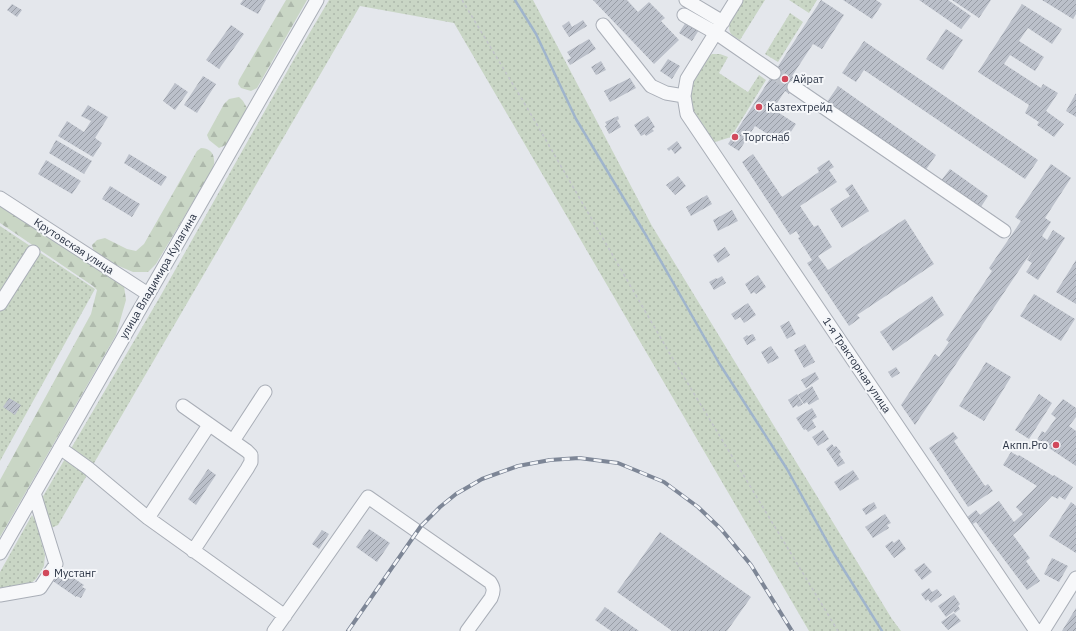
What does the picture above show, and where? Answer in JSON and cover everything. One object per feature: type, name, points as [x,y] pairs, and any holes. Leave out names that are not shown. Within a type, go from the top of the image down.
[{"type":"street","name":"улица Владимира Кулагина","points":[[0,553],[318,0]]},
{"type":"street","points":[[686,0],[774,73]]},
{"type":"street","points":[[603,25],[652,86],[666,93],[684,96],[687,78],[736,0]]},
{"type":"street","points":[[684,15],[719,27]]},
{"type":"street","points":[[794,87],[1004,231]]},
{"type":"street","name":"1-я Тракторная улица","points":[[684,96],[687,114],[1036,631]]},
{"type":"street","name":"Крутовская улица","points":[[0,198],[148,294]]},
{"type":"street","points":[[0,304],[34,252]]},
{"type":"street","points":[[233,441],[265,392]]},
{"type":"street","points":[[183,406],[251,455],[251,462],[247,469],[193,551]]},
{"type":"street","points":[[148,518],[209,425]]},
{"type":"street","points":[[60,448],[88,468],[148,518],[285,616]]},
{"type":"street","points":[[0,595],[40,588],[56,564],[34,493]]},
{"type":"street","points":[[274,631],[368,497],[490,582],[493,586],[494,592],[491,598],[467,631]]},
{"type":"street","points":[[1043,631],[1076,578]]},
{"type":"path","points":[[462,0],[529,111],[670,354],[838,631]]},
{"type":"green space","points":[[286,0],[307,0],[257,88],[251,91],[241,88],[238,84],[239,80]]},
{"type":"green space","points":[[329,0],[533,0],[652,226],[892,619],[901,631],[809,631],[454,23],[360,6],[58,525],[51,528],[42,498],[161,295]]},
{"type":"green space","points":[[743,0],[765,0],[740,40],[732,35],[729,28],[733,16]]},
{"type":"green space","points":[[789,0],[817,0],[809,13]]},
{"type":"green space","points":[[790,13],[803,22],[778,62],[765,54]]},
{"type":"green space","points":[[712,54],[720,54],[728,57],[719,73],[748,92],[759,75],[766,80],[731,137],[712,143],[690,106],[689,88],[708,57]]},
{"type":"green space","points":[[239,97],[247,108],[228,144],[219,148],[209,140],[207,135],[224,104],[229,99]]},
{"type":"green space","points":[[201,148],[208,150],[214,157],[212,170],[156,264],[148,272],[133,272],[109,262],[94,253],[92,245],[97,240],[105,238],[127,249],[136,251],[144,244],[197,151]]},
{"type":"green space","points":[[0,202],[124,286],[126,300],[116,335],[0,537],[0,480],[91,314],[97,290],[0,223]]},
{"type":"green space","points":[[0,226],[95,289],[0,461]]},
{"type":"green space","points":[[32,515],[36,522],[45,555],[44,566],[36,579],[30,584],[0,591],[0,572]]},
{"type":"building","points":[[243,0],[266,0],[258,14],[240,4]]},
{"type":"building","points":[[593,0],[627,0],[638,12],[649,2],[665,18],[661,21],[679,40],[654,64]]},
{"type":"building","points":[[821,0],[844,15],[822,49],[813,44],[792,76],[798,80],[789,94],[785,91],[773,109],[796,124],[783,144],[755,126],[739,151],[728,144]]},
{"type":"building","points":[[843,0],[876,0],[882,4],[872,19]]},
{"type":"building","points":[[919,0],[948,0],[971,16],[961,29]]},
{"type":"building","points":[[952,0],[991,0],[979,18]]},
{"type":"building","points":[[1042,0],[1076,0],[1076,14],[1073,19]]},
{"type":"building","points":[[12,4],[22,10],[17,17],[7,10]]},
{"type":"building","points":[[1022,4],[1062,29],[1052,44],[1028,28],[1019,41],[1044,57],[1035,71],[1010,55],[1004,64],[1041,88],[1043,84],[1058,93],[1046,111],[1064,124],[1054,137],[1037,125],[1039,122],[1025,113],[1029,105],[978,72]]},
{"type":"building","points":[[583,20],[587,26],[569,37],[562,26],[569,21],[572,27]]},
{"type":"building","points":[[686,22],[699,30],[692,41],[679,33]]},
{"type":"building","points":[[231,25],[244,34],[219,69],[206,60]]},
{"type":"building","points":[[946,29],[963,40],[943,70],[926,59]]},
{"type":"building","points":[[589,39],[596,49],[570,65],[567,60],[571,58],[567,52]]},
{"type":"building","points":[[864,41],[1038,160],[1025,179],[864,70],[856,82],[842,73]]},
{"type":"building","points":[[668,59],[680,66],[672,79],[660,71]]},
{"type":"building","points":[[601,61],[606,70],[596,75],[591,67]]},
{"type":"building","points":[[203,76],[216,84],[197,113],[184,105]]},
{"type":"building","points":[[630,78],[636,88],[610,102],[604,91]]},
{"type":"building","points":[[175,83],[188,92],[175,110],[163,101]]},
{"type":"building","points":[[838,86],[936,155],[925,171],[827,102]]},
{"type":"building","points":[[1076,93],[1076,117],[1066,111]]},
{"type":"building","points":[[88,105],[108,117],[95,138],[102,143],[93,157],[58,136],[67,121],[84,132],[91,121],[81,116]]},
{"type":"building","points":[[618,116],[619,119],[617,120],[621,127],[609,134],[605,126],[607,125],[605,122]]},
{"type":"building","points":[[648,116],[655,127],[652,129],[654,131],[646,136],[645,134],[641,136],[634,125]]},
{"type":"building","points":[[56,140],[92,161],[84,174],[49,153]]},
{"type":"building","points":[[677,141],[682,148],[675,154],[671,149],[669,151],[667,149]]},
{"type":"building","points":[[129,154],[167,177],[161,186],[124,163]]},
{"type":"building","points":[[753,154],[782,197],[819,172],[817,168],[829,160],[834,167],[829,170],[837,182],[800,206],[814,227],[818,225],[832,247],[818,256],[828,270],[905,219],[934,264],[857,315],[860,318],[849,326],[807,263],[812,260],[798,238],[800,237],[796,231],[790,235],[742,162]]},
{"type":"building","points":[[46,160],[81,181],[72,194],[38,174]]},
{"type":"building","points":[[1051,164],[1071,178],[1045,218],[1051,222],[1042,236],[1047,240],[1053,230],[1065,238],[1038,280],[1026,272],[1032,263],[1027,260],[1034,248],[915,425],[901,405],[935,354],[939,357],[949,342],[946,340],[992,271],[989,268],[1021,221],[1015,217]]},
{"type":"building","points":[[950,169],[988,196],[979,210],[940,182]]},
{"type":"building","points":[[678,176],[686,186],[675,195],[666,185]]},
{"type":"building","points":[[852,184],[869,211],[842,228],[830,209],[850,196],[845,189]]},
{"type":"building","points":[[110,186],[140,204],[132,217],[102,199]]},
{"type":"building","points":[[707,195],[712,204],[691,216],[686,207]]},
{"type":"building","points":[[732,210],[738,221],[718,231],[713,220]]},
{"type":"building","points":[[725,247],[730,255],[718,263],[713,255]]},
{"type":"building","points":[[1076,260],[1076,304],[1056,292]]},
{"type":"building","points":[[758,275],[766,287],[756,294],[754,292],[751,294],[745,284]]},
{"type":"building","points":[[722,276],[726,283],[714,290],[709,282]]},
{"type":"building","points":[[1034,294],[1075,319],[1061,341],[1020,316]]},
{"type":"building","points":[[932,296],[944,315],[893,351],[880,332]]},
{"type":"building","points":[[748,303],[756,315],[744,323],[740,317],[735,320],[731,314]]},
{"type":"building","points":[[789,321],[796,334],[787,339],[780,326]]},
{"type":"building","points":[[753,334],[756,340],[747,345],[743,338],[747,335]]},
{"type":"building","points":[[805,344],[815,362],[804,368],[794,350]]},
{"type":"building","points":[[771,346],[779,358],[768,364],[761,352]]},
{"type":"building","points":[[986,362],[1011,377],[984,421],[959,406]]},
{"type":"building","points":[[896,367],[900,373],[892,378],[888,372]]},
{"type":"building","points":[[815,372],[819,379],[806,388],[801,380]]},
{"type":"building","points":[[812,386],[819,399],[809,405],[807,402],[804,404],[798,395]]},
{"type":"building","points":[[797,394],[803,404],[798,407],[797,405],[793,408],[788,400]]},
{"type":"building","points":[[1039,394],[1052,403],[1029,439],[1015,430]]},
{"type":"building","points":[[9,398],[21,405],[15,415],[3,407]]},
{"type":"building","points":[[1063,399],[1076,408],[1076,417],[1069,426],[1076,431],[1076,466],[1037,440],[1042,431],[1045,433],[1056,418],[1051,414]]},
{"type":"building","points":[[812,408],[817,417],[812,420],[816,427],[808,432],[806,429],[804,430],[796,418]]},
{"type":"building","points":[[823,430],[829,439],[818,446],[812,437]]},
{"type":"building","points":[[953,432],[958,438],[954,441],[985,486],[988,484],[993,491],[968,507],[929,448]]},
{"type":"building","points":[[832,444],[841,452],[839,454],[845,463],[838,467],[826,449]]},
{"type":"building","points":[[1011,452],[1018,456],[1019,455],[1073,487],[1065,500],[1059,496],[1058,499],[1052,496],[1013,535],[1030,558],[1026,561],[1040,581],[1027,590],[976,522],[971,525],[966,518],[976,510],[980,515],[999,501],[1014,522],[1023,514],[1016,507],[1037,486],[1003,465]]},
{"type":"building","points":[[208,469],[216,475],[196,505],[188,499]]},
{"type":"building","points":[[853,470],[859,479],[840,491],[834,482]]},
{"type":"building","points":[[874,502],[877,508],[866,515],[862,509]]},
{"type":"building","points":[[1071,502],[1076,506],[1076,553],[1049,536]]},
{"type":"building","points":[[885,514],[891,523],[887,525],[889,528],[873,538],[865,527]]},
{"type":"building","points":[[369,529],[390,543],[377,562],[356,547]]},
{"type":"building","points":[[322,530],[329,534],[319,549],[312,544]]},
{"type":"building","points":[[660,532],[751,597],[727,631],[672,631],[617,592]]},
{"type":"building","points":[[899,539],[906,549],[894,558],[885,546],[892,541],[894,543]]},
{"type":"building","points":[[1052,558],[1068,566],[1059,582],[1044,574]]},
{"type":"building","points":[[924,563],[932,572],[922,580],[914,570]]},
{"type":"building","points":[[58,568],[84,585],[82,587],[86,589],[81,598],[76,597],[50,579]]},
{"type":"building","points":[[929,588],[932,592],[937,589],[942,595],[931,603],[928,599],[926,601],[921,594]]},
{"type":"building","points":[[954,595],[960,604],[958,606],[960,609],[955,613],[954,611],[946,617],[938,606]]},
{"type":"building","points":[[605,607],[639,631],[611,631],[595,620]]},
{"type":"building","points":[[1076,608],[1076,631],[1062,631]]},
{"type":"building","points":[[954,613],[961,621],[948,630],[941,622]]},
{"type":"waterway","points":[[515,0],[536,34],[576,119],[647,237],[719,363],[787,469],[834,554],[882,631]]},
{"type":"tunnel","points":[[774,73],[794,87]]},
{"type":"railway","points":[[348,631],[421,526],[440,507],[456,494],[482,479],[518,466],[550,460],[579,458],[618,463],[664,482],[698,507],[721,529],[751,565],[792,631]]},
{"type":"place","name":"Айрат","points":[[785,79]]},
{"type":"place","name":"Казтехтрейд","points":[[759,107]]},
{"type":"place","name":"Торгснаб","points":[[735,137]]},
{"type":"place","name":"Акпп.Pro","points":[[1056,445]]},
{"type":"place","name":"Мустанг","points":[[46,573]]}]
